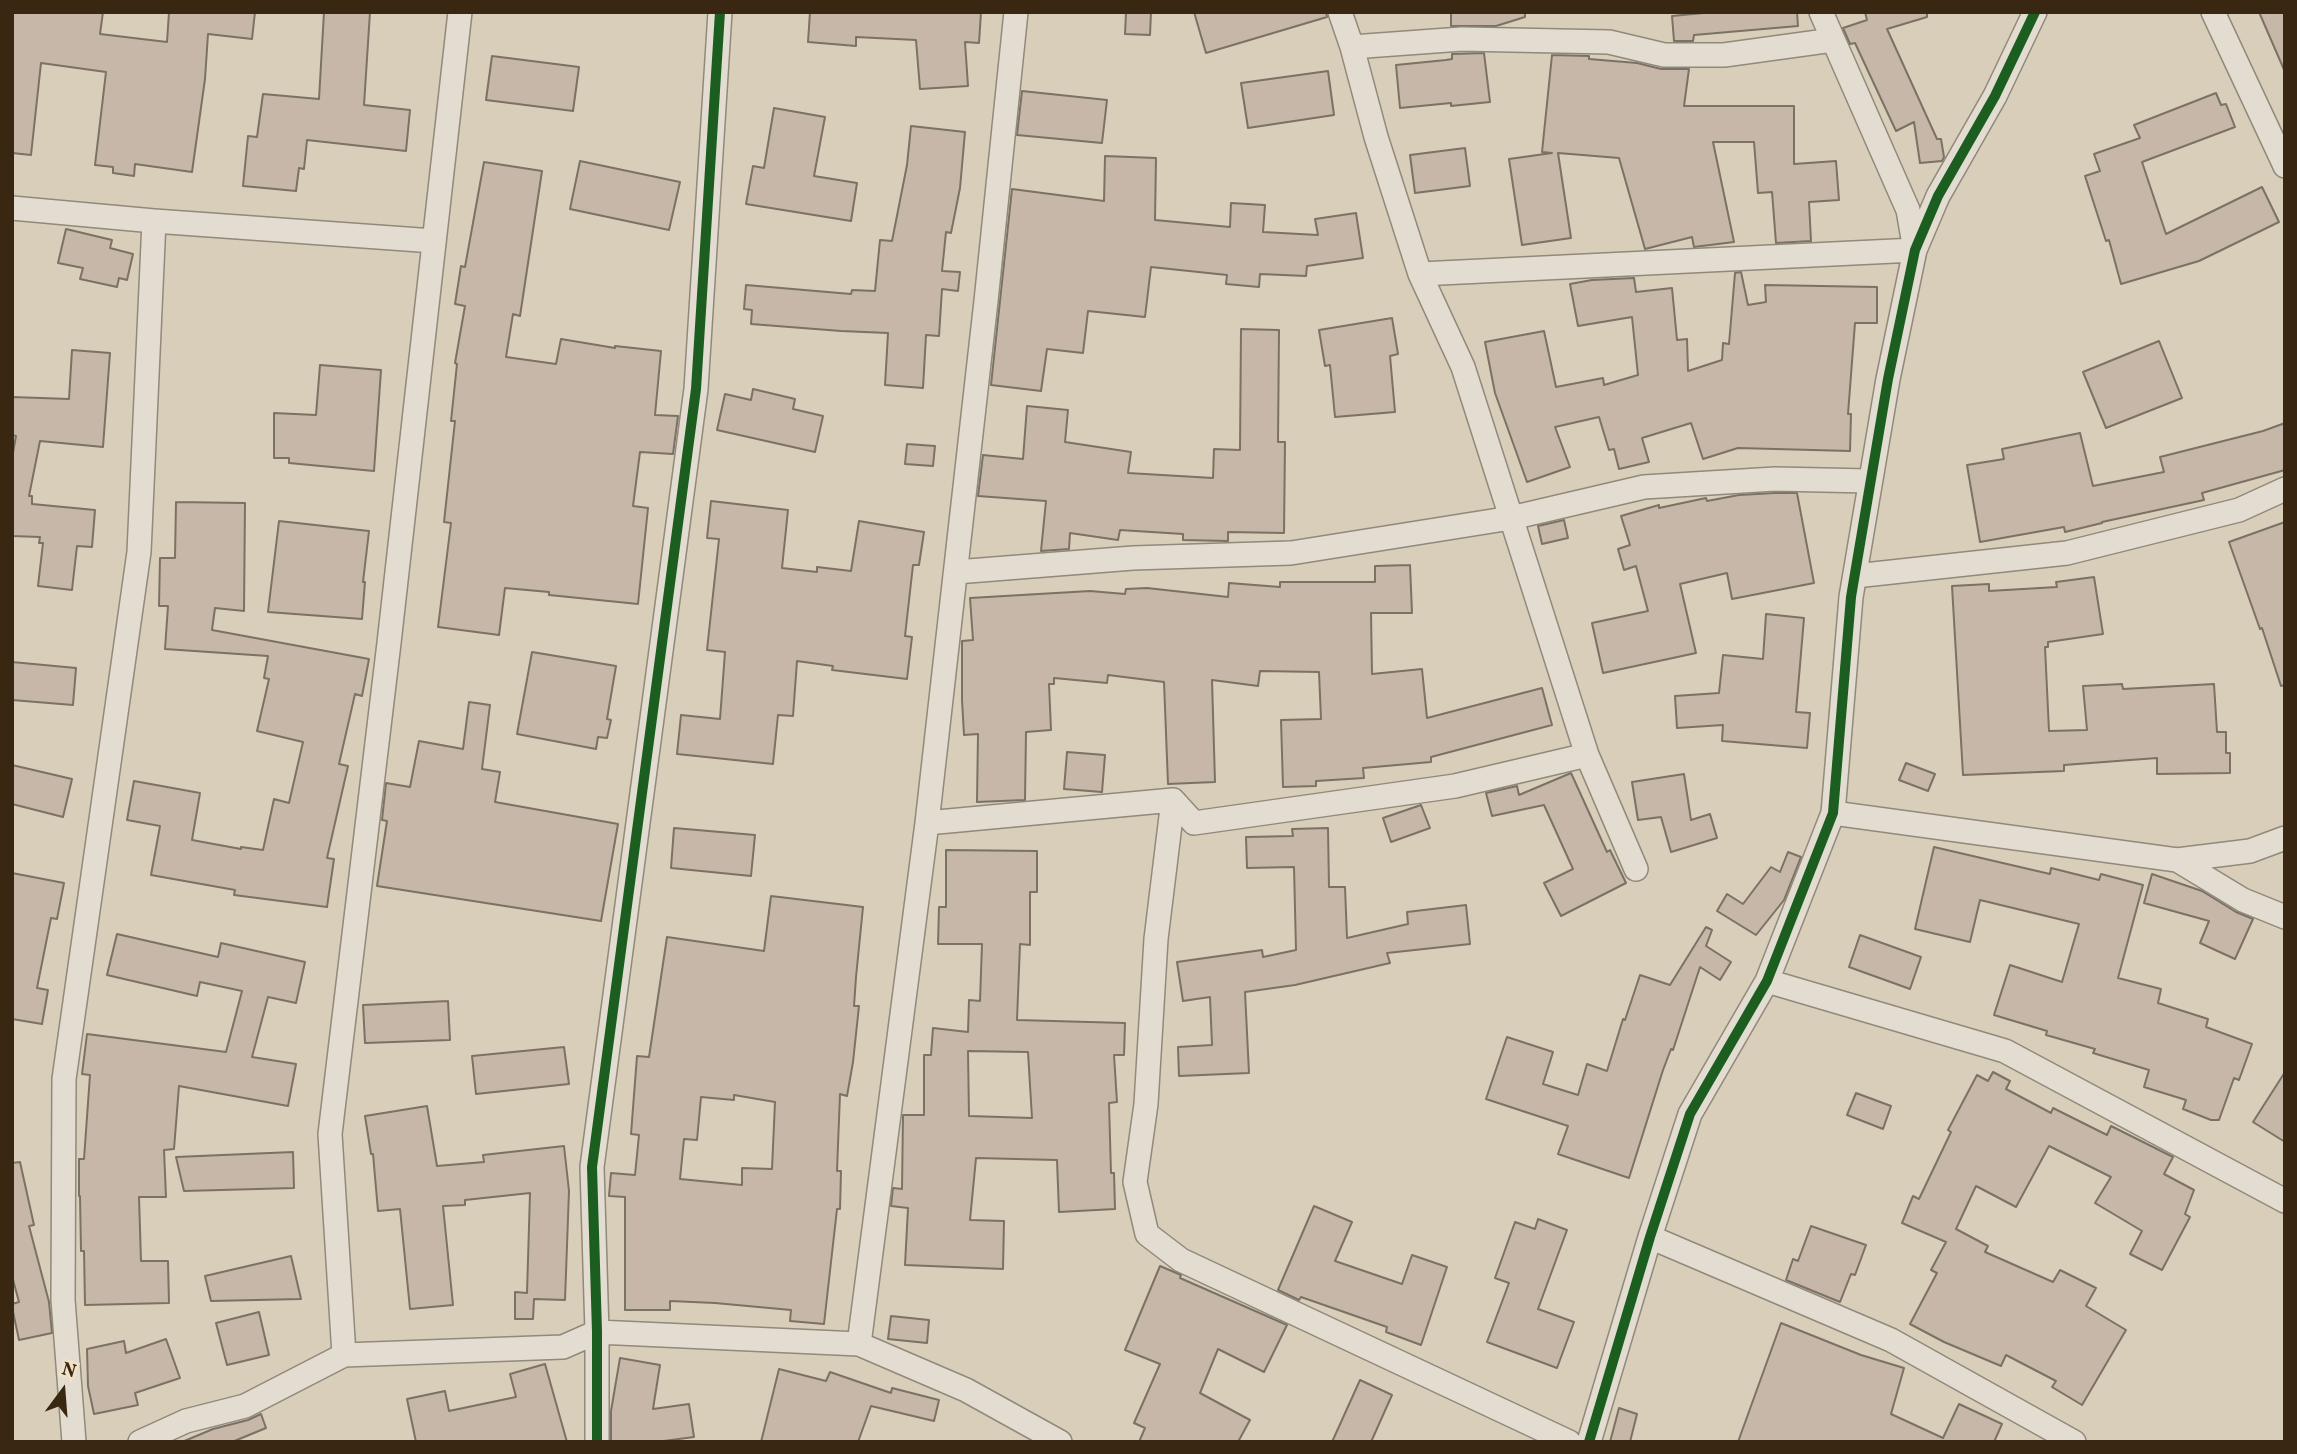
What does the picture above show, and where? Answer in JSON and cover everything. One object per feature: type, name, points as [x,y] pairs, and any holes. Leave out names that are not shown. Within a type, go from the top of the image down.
[{"type":"street","points":[[344,1355],[330,1134],[388,657],[460,12]]},
{"type":"street","points":[[597,1442],[592,1167],[696,389],[720,12]]},
{"type":"street","points":[[859,1344],[927,824],[1016,12]]},
{"type":"street","points":[[1340,12],[1420,274],[1463,367],[1587,755],[1636,869]]},
{"type":"street","points":[[1821,12],[1908,210],[1915,250]]},
{"type":"street","points":[[1589,1442],[1690,1114],[1767,981],[1832,813],[1855,576],[1888,379],[1915,250],[1938,196],[1995,96],[2035,12]]},
{"type":"street","points":[[2213,12],[2285,166]]},
{"type":"street","points":[[1352,47],[1462,38],[1609,42],[1664,55],[1724,55],[1833,40]]},
{"type":"street","points":[[12,208],[154,221],[434,240]]},
{"type":"street","points":[[74,1442],[63,1300],[64,1079],[139,552],[154,221]]},
{"type":"street","points":[[1420,274],[1915,250]]},
{"type":"street","points":[[956,572],[1133,558],[1291,553],[1511,518],[1644,487],[1774,479],[1871,481]]},
{"type":"street","points":[[1855,576],[2067,553],[2239,510],[2285,489]]},
{"type":"street","points":[[1173,800],[1194,822],[1455,786],[1587,755]]},
{"type":"street","points":[[927,824],[1173,800]]},
{"type":"street","points":[[1173,800],[1156,939],[1146,1104],[1135,1182],[1147,1234],[1181,1260],[1569,1442]]},
{"type":"street","points":[[1832,813],[2178,860],[2250,850],[2285,838]]},
{"type":"street","points":[[2178,860],[2243,900],[2285,917]]},
{"type":"street","points":[[1767,981],[2005,1051],[2285,1201]]},
{"type":"street","points":[[1650,1237],[1891,1340],[2074,1442]]},
{"type":"street","points":[[140,1442],[186,1421],[245,1406],[344,1355],[563,1347],[597,1332],[859,1344],[966,1390],[1060,1442]]},
{"type":"building","points":[[12,12],[103,12],[100,34],[167,42],[169,12],[255,12],[252,39],[208,34],[205,79],[192,172],[135,164],[134,176],[113,173],[113,167],[95,165],[106,72],[41,63],[31,155],[12,153]]},
{"type":"building","points":[[324,12],[370,12],[364,105],[410,110],[406,151],[307,140],[304,169],[299,168],[296,191],[243,186],[248,136],[257,137],[263,94],[319,99]]},
{"type":"building","points":[[810,12],[981,12],[979,43],[965,42],[968,86],[920,89],[916,40],[856,37],[856,46],[808,42]]},
{"type":"building","points":[[1126,12],[1151,12],[1150,35],[1125,34]]},
{"type":"building","points":[[1194,12],[1326,12],[1327,17],[1206,53]]},
{"type":"building","points":[[1451,12],[1525,12],[1525,17],[1496,26],[1451,26]]},
{"type":"building","points":[[1714,12],[1797,12],[1798,26],[1694,35],[1693,41],[1674,41],[1672,16]]},
{"type":"building","points":[[1865,12],[1927,12],[1927,17],[1887,29],[1937,139],[1941,139],[1944,157],[1942,161],[1920,163],[1914,122],[1896,131],[1855,43],[1850,44],[1843,28],[1867,20]]},
{"type":"building","points":[[2259,12],[2285,12],[2285,72]]},
{"type":"building","points":[[1484,53],[1490,102],[1400,108],[1396,65],[1452,59],[1452,54]]},
{"type":"building","points":[[1552,55],[1589,56],[1589,59],[1637,63],[1661,69],[1689,69],[1684,106],[1794,106],[1794,164],[1836,161],[1839,200],[1809,202],[1811,241],[1776,243],[1772,192],[1758,193],[1754,142],[1713,142],[1734,242],[1694,247],[1692,237],[1645,249],[1619,158],[1558,153],[1571,238],[1522,245],[1509,159],[1552,153],[1542,152]]},
{"type":"building","points":[[492,56],[579,67],[573,111],[486,100]]},
{"type":"building","points":[[1328,71],[1334,115],[1248,128],[1241,83]]},
{"type":"building","points":[[1022,91],[1107,100],[1102,143],[1017,135]]},
{"type":"building","points":[[2216,93],[2221,105],[2226,104],[2235,127],[2142,162],[2166,234],[2262,187],[2279,222],[2199,261],[2121,284],[2109,240],[2106,241],[2085,176],[2100,171],[2094,154],[2140,138],[2134,125]]},
{"type":"building","points":[[774,108],[825,117],[814,176],[857,183],[851,221],[746,204],[753,166],[764,168]]},
{"type":"building","points":[[911,126],[965,132],[960,188],[951,233],[946,232],[942,271],[960,272],[958,291],[942,289],[939,336],[926,335],[923,388],[885,385],[888,333],[751,324],[752,310],[744,309],[746,285],[851,294],[852,290],[875,291],[880,240],[892,241],[907,165]]},
{"type":"building","points":[[1465,148],[1470,186],[1415,193],[1410,155]]},
{"type":"building","points":[[1105,156],[1156,158],[1155,220],[1230,227],[1231,203],[1265,205],[1263,232],[1318,235],[1315,219],[1356,213],[1363,258],[1307,266],[1306,276],[1260,274],[1259,287],[1226,284],[1227,275],[1151,267],[1145,317],[1088,311],[1083,353],[1047,349],[1041,391],[991,385],[1012,189],[1104,201]]},
{"type":"building","points":[[580,161],[680,182],[669,230],[570,209]]},
{"type":"building","points":[[484,162],[542,171],[520,316],[513,314],[506,357],[556,364],[561,339],[615,348],[661,351],[655,415],[678,416],[673,454],[640,452],[633,506],[648,508],[638,604],[505,588],[499,635],[438,627],[451,523],[444,522],[455,421],[451,421],[455,363],[465,306],[455,304],[461,266],[465,267]]},
{"type":"building","points":[[66,229],[112,240],[110,248],[133,254],[127,280],[119,278],[117,287],[80,279],[83,268],[58,263]]},
{"type":"building","points":[[1741,272],[1748,305],[1766,302],[1765,285],[1877,287],[1877,323],[1855,323],[1848,414],[1851,414],[1850,451],[1738,448],[1703,459],[1691,423],[1642,438],[1649,462],[1619,469],[1614,449],[1609,450],[1599,417],[1555,427],[1570,467],[1527,482],[1495,393],[1485,342],[1544,331],[1556,387],[1603,378],[1604,385],[1638,375],[1632,317],[1578,326],[1570,284],[1634,278],[1636,292],[1672,288],[1677,340],[1687,339],[1688,371],[1722,360],[1723,343],[1729,344],[1735,273]]},
{"type":"building","points":[[1392,318],[1398,354],[1390,356],[1395,412],[1335,417],[1330,365],[1325,366],[1319,330]]},
{"type":"building","points":[[1241,329],[1279,330],[1278,442],[1285,442],[1284,533],[1228,532],[1228,541],[1183,540],[1183,534],[1120,530],[1118,540],[1070,533],[1069,549],[1041,551],[1046,501],[978,496],[983,455],[1023,459],[1027,406],[1068,410],[1065,442],[1131,452],[1128,473],[1213,478],[1214,449],[1240,450]]},
{"type":"building","points":[[2159,341],[2182,398],[2106,428],[2083,372]]},
{"type":"building","points":[[72,350],[110,353],[103,447],[40,441],[29,496],[32,496],[32,504],[95,510],[92,547],[77,546],[72,590],[38,586],[43,543],[39,543],[40,537],[12,536],[12,458],[16,436],[12,435],[12,397],[69,399]]},
{"type":"building","points":[[320,365],[381,370],[374,471],[289,463],[289,458],[274,458],[274,413],[316,415]]},
{"type":"building","points":[[753,389],[795,399],[793,409],[823,416],[815,452],[717,430],[725,394],[751,400]]},
{"type":"building","points":[[2285,423],[2285,470],[2202,493],[2204,500],[2065,532],[2064,527],[1980,542],[1967,465],[2004,459],[2002,449],[2080,433],[2093,486],[2164,472],[2160,457]]},
{"type":"building","points":[[907,444],[935,446],[933,466],[905,464]]},
{"type":"building","points":[[1797,493],[1814,583],[1732,599],[1727,573],[1680,584],[1696,653],[1603,673],[1592,623],[1648,611],[1636,566],[1624,570],[1618,549],[1630,545],[1621,516],[1659,505],[1659,508],[1706,498],[1707,501],[1739,495]]},
{"type":"building","points":[[711,501],[788,510],[782,568],[817,572],[817,567],[851,571],[859,521],[924,532],[919,565],[913,565],[905,636],[912,637],[907,679],[832,670],[833,666],[797,661],[793,716],[778,715],[773,764],[677,754],[681,715],[720,719],[725,652],[707,650],[719,539],[707,538]]},
{"type":"building","points":[[176,502],[245,503],[244,611],[215,608],[212,630],[369,659],[362,696],[355,694],[339,764],[348,766],[327,858],[334,859],[327,907],[234,895],[235,890],[151,875],[160,826],[127,820],[134,781],[200,793],[192,840],[263,850],[274,799],[289,803],[303,742],[257,731],[269,679],[264,678],[268,656],[165,649],[168,606],[159,606],[160,558],[175,558]]},
{"type":"building","points":[[1564,520],[1568,538],[1542,544],[1538,526]]},
{"type":"building","points":[[279,521],[369,531],[362,619],[268,612]]},
{"type":"building","points":[[2285,522],[2285,685],[2281,686],[2229,542]]},
{"type":"building","points":[[1410,565],[1412,613],[1371,613],[1372,674],[1422,669],[1427,718],[1542,688],[1552,725],[1431,757],[1431,762],[1363,768],[1364,778],[1316,781],[1316,786],[1283,787],[1281,720],[1321,719],[1319,672],[1260,671],[1258,686],[1212,680],[1215,782],[1168,784],[1164,682],[1108,675],[1107,683],[1054,678],[1054,684],[1049,684],[1051,730],[1026,732],[1025,800],[977,802],[978,734],[964,735],[962,700],[962,641],[973,640],[970,598],[1090,591],[1125,594],[1126,589],[1147,588],[1228,597],[1229,583],[1280,587],[1280,582],[1375,582],[1375,566]]},
{"type":"building","points":[[2094,577],[2103,634],[2048,642],[2048,647],[2045,647],[2049,731],[2087,730],[2083,686],[2122,684],[2123,689],[2214,684],[2217,732],[2226,732],[2230,773],[2157,774],[2157,758],[2064,765],[2064,771],[1963,775],[1952,586],[1989,584],[1989,591],[2057,587],[2056,582]]},
{"type":"building","points":[[1766,614],[1804,618],[1796,712],[1810,713],[1807,748],[1722,741],[1723,725],[1677,728],[1675,696],[1719,693],[1723,655],[1763,659]]},
{"type":"building","points":[[532,652],[616,666],[607,719],[611,720],[607,738],[598,737],[596,749],[517,734]]},
{"type":"building","points":[[12,662],[76,668],[73,705],[12,700]]},
{"type":"building","points":[[469,702],[490,705],[482,769],[500,772],[495,802],[618,824],[601,921],[377,886],[387,821],[382,820],[386,783],[410,787],[419,741],[463,749]]},
{"type":"building","points":[[1067,752],[1105,755],[1102,792],[1064,789]]},
{"type":"building","points":[[1906,763],[1935,774],[1928,791],[1899,780]]},
{"type":"building","points":[[12,765],[72,779],[63,817],[12,804]]},
{"type":"building","points":[[1571,773],[1607,852],[1610,850],[1626,883],[1561,916],[1544,883],[1573,869],[1544,805],[1492,816],[1486,793],[1517,786],[1519,795]]},
{"type":"building","points":[[1684,774],[1691,820],[1710,814],[1717,838],[1671,852],[1661,817],[1638,820],[1632,782]]},
{"type":"building","points":[[1421,805],[1430,828],[1391,842],[1383,818]]},
{"type":"building","points":[[674,828],[755,835],[751,876],[671,868]]},
{"type":"building","points":[[1328,828],[1329,887],[1345,887],[1347,938],[1408,924],[1407,912],[1466,905],[1470,944],[1387,953],[1390,963],[1295,985],[1245,992],[1249,1073],[1179,1076],[1178,1047],[1212,1045],[1210,997],[1183,1001],[1177,962],[1262,950],[1263,957],[1296,950],[1294,867],[1247,868],[1246,837],[1293,836],[1292,829]]},
{"type":"building","points":[[1934,847],[2050,874],[2051,868],[2099,880],[2101,874],[2143,885],[2118,978],[2161,989],[2158,1003],[2208,1019],[2206,1027],[2252,1044],[2239,1080],[2234,1078],[2219,1120],[2211,1120],[2183,1109],[2186,1100],[2144,1087],[2149,1070],[2093,1053],[2095,1049],[2046,1035],[2047,1031],[1994,1015],[2010,965],[2062,982],[2079,924],[1980,900],[1970,942],[1915,929]]},
{"type":"building","points":[[946,850],[1037,851],[1037,892],[1030,892],[1030,945],[1020,944],[1017,1020],[1125,1023],[1124,1055],[1114,1055],[1117,1102],[1109,1103],[1115,1209],[1059,1212],[1057,1160],[976,1158],[970,1220],[1004,1221],[1003,1269],[905,1265],[908,1208],[891,1206],[893,1188],[902,1189],[903,1115],[924,1115],[924,1055],[931,1055],[933,1028],[968,1032],[969,1000],[980,1001],[982,944],[938,944],[939,907],[946,907]],"holes":[[[968,1051],[1028,1052],[1032,1118],[969,1116]]]},
{"type":"building","points":[[1788,852],[1801,857],[1784,900],[1756,935],[1717,911],[1727,894],[1743,904],[1771,867],[1780,872]]},
{"type":"building","points":[[12,873],[64,883],[57,919],[51,918],[37,988],[48,990],[42,1024],[12,1019]]},
{"type":"building","points":[[2152,874],[2202,891],[2253,919],[2235,959],[2200,943],[2209,921],[2144,903]]},
{"type":"building","points":[[771,896],[863,907],[854,1006],[859,1006],[853,1062],[847,1096],[840,1094],[837,1171],[841,1171],[840,1209],[837,1209],[824,1324],[790,1321],[791,1310],[715,1303],[670,1301],[670,1310],[625,1310],[625,1197],[609,1196],[611,1173],[635,1175],[639,1135],[631,1134],[637,1056],[649,1057],[667,937],[764,951]],"holes":[[[734,1095],[775,1102],[772,1169],[742,1168],[742,1185],[680,1179],[684,1139],[697,1140],[701,1097],[734,1100]]]},
{"type":"building","points":[[1706,927],[1712,930],[1706,946],[1731,962],[1720,980],[1700,967],[1673,1050],[1671,1049],[1663,1070],[1629,1178],[1558,1154],[1568,1126],[1486,1099],[1507,1037],[1553,1052],[1543,1084],[1578,1095],[1587,1064],[1607,1071],[1640,975],[1670,985]]},
{"type":"building","points":[[117,934],[218,957],[221,943],[305,962],[296,1003],[268,997],[252,1057],[296,1064],[288,1106],[179,1086],[174,1149],[164,1150],[166,1197],[139,1197],[141,1261],[168,1261],[169,1303],[85,1305],[79,1159],[84,1159],[90,1075],[82,1074],[87,1034],[226,1052],[242,991],[200,982],[197,996],[107,975]]},
{"type":"building","points":[[1860,935],[1921,957],[1910,989],[1849,967]]},
{"type":"building","points":[[448,1001],[450,1040],[365,1043],[363,1005]]},
{"type":"building","points":[[564,1047],[569,1084],[476,1094],[472,1056]]},
{"type":"building","points":[[1993,1072],[2010,1081],[2006,1089],[2051,1113],[2053,1108],[2107,1135],[2111,1126],[2173,1157],[2164,1174],[2194,1190],[2185,1214],[2190,1217],[2162,1270],[2130,1254],[2142,1231],[2095,1203],[2111,1177],[2049,1146],[2016,1207],[1976,1186],[1956,1229],[1988,1246],[1985,1252],[2053,1282],[2060,1270],[2096,1288],[2086,1306],[2126,1330],[2082,1405],[2052,1387],[2056,1381],[2006,1355],[2001,1366],[1910,1324],[1937,1273],[1931,1270],[1946,1242],[1902,1223],[1913,1196],[1919,1199],[1951,1132],[1948,1130],[1977,1075],[1988,1081]]},
{"type":"building","points":[[2285,1072],[2285,1142],[2253,1122]]},
{"type":"building","points":[[1856,1093],[1891,1106],[1883,1129],[1847,1115]]},
{"type":"building","points":[[427,1106],[437,1166],[484,1162],[483,1155],[564,1146],[569,1191],[565,1300],[534,1299],[533,1319],[515,1319],[515,1292],[527,1293],[530,1193],[465,1200],[465,1205],[443,1206],[453,1305],[410,1309],[400,1209],[378,1211],[373,1154],[365,1116]]},
{"type":"building","points":[[293,1152],[294,1188],[184,1191],[176,1157]]},
{"type":"building","points":[[20,1162],[34,1225],[29,1226],[49,1302],[52,1333],[19,1340],[12,1307],[12,1304],[19,1302],[12,1276],[12,1163]]},
{"type":"building","points":[[1314,1206],[1352,1222],[1335,1261],[1402,1284],[1412,1255],[1447,1267],[1421,1345],[1386,1332],[1387,1327],[1301,1297],[1299,1300],[1278,1290]]},
{"type":"building","points":[[1538,1219],[1567,1230],[1538,1309],[1574,1322],[1557,1368],[1487,1342],[1509,1283],[1495,1278],[1515,1222],[1535,1229]]},
{"type":"building","points":[[1811,1226],[1866,1245],[1855,1275],[1851,1274],[1840,1302],[1786,1280],[1793,1259],[1798,1261]]},
{"type":"building","points":[[291,1256],[301,1299],[211,1301],[205,1276]]},
{"type":"building","points":[[1160,1266],[1181,1275],[1180,1278],[1287,1325],[1264,1372],[1218,1349],[1200,1393],[1250,1420],[1238,1442],[1139,1442],[1145,1428],[1134,1423],[1160,1364],[1125,1350]]},
{"type":"building","points":[[259,1312],[269,1355],[227,1365],[216,1323]]},
{"type":"building","points":[[891,1316],[929,1320],[927,1343],[888,1339]]},
{"type":"building","points":[[1781,1323],[1861,1355],[1904,1368],[1891,1414],[1943,1438],[1959,1404],[2002,1424],[1994,1442],[1738,1442]]},
{"type":"building","points":[[166,1339],[180,1378],[135,1393],[138,1405],[94,1414],[88,1386],[87,1349],[124,1341],[126,1353]]},
{"type":"building","points":[[620,1358],[660,1365],[653,1409],[689,1404],[694,1437],[656,1442],[611,1442],[611,1411]]},
{"type":"building","points":[[545,1364],[567,1442],[416,1442],[407,1399],[445,1391],[449,1411],[516,1397],[510,1374]]},
{"type":"building","points":[[779,1369],[826,1381],[830,1372],[891,1393],[892,1388],[939,1400],[934,1421],[871,1406],[858,1442],[761,1442]]},
{"type":"building","points":[[1360,1380],[1392,1395],[1371,1442],[1332,1442]]},
{"type":"building","points":[[1619,1408],[1637,1414],[1630,1442],[1610,1442]]},
{"type":"building","points":[[261,1414],[266,1428],[232,1442],[182,1442],[213,1429]]},
{"type":"cycle path","points":[[597,1442],[592,1167],[696,389],[720,12]]},
{"type":"cycle path","points":[[1589,1442],[1690,1114],[1767,981],[1833,813],[1851,597],[1888,379],[1915,250],[1938,196],[1995,96],[2035,12]]}]
